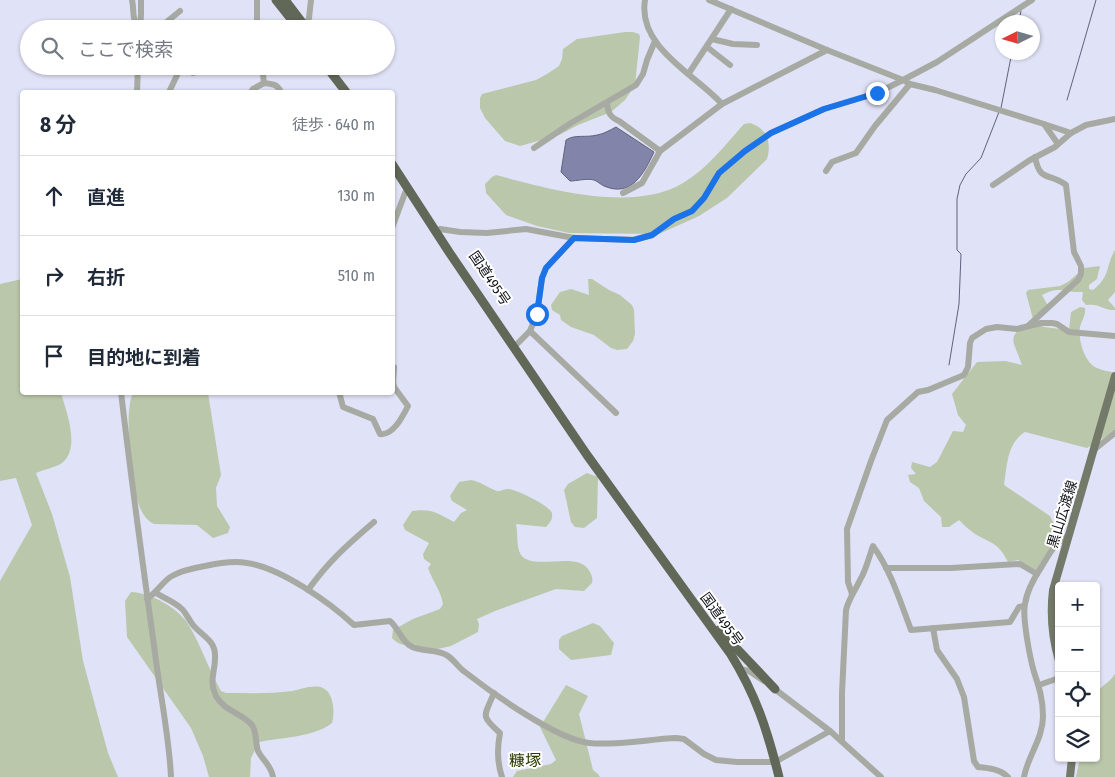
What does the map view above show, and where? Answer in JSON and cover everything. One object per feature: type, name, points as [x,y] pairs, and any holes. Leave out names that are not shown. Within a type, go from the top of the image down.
[{"type":"highway","points":[[276,0],[296,20]]},
{"type":"highway","points":[[285,0],[299,20]]},
{"type":"highway","points":[[333,75],[344,90]]},
{"type":"highway","points":[[338,75],[349,90]]},
{"type":"highway","name":"国道495号","points":[[395,161],[608,477],[614,491]]},
{"type":"highway","name":"国道495号","points":[[395,168],[512,346],[740,669],[754,694],[763,718],[779,777]]},
{"type":"highway","points":[[698,609],[710,618],[775,690]]},
{"type":"highway","points":[[754,694],[753,679],[762,680]]},
{"type":"main road","name":"黒山広渡線","points":[[1055,644],[1051,628],[1051,602],[1056,575],[1095,449],[1115,376]]},
{"type":"main road","points":[[1070,777],[1072,762]]},
{"type":"street","points":[[132,0],[134,20]]},
{"type":"street","points":[[141,20],[142,0]]},
{"type":"street","points":[[257,0],[257,20]]},
{"type":"street","points":[[307,20],[311,0]]},
{"type":"street","points":[[645,0],[648,28],[655,41],[670,60],[689,73],[722,104]]},
{"type":"street","points":[[709,0],[906,82],[1072,133]]},
{"type":"street","points":[[440,229],[487,233],[526,229],[574,238],[634,240],[652,235],[674,219],[692,211],[704,198],[719,173],[745,151],[771,133],[824,109],[906,82],[1032,0]]},
{"type":"street","points":[[689,73],[731,9]]},
{"type":"street","points":[[169,20],[180,11]]},
{"type":"street","points":[[712,39],[734,44],[756,45]]},
{"type":"street","points":[[534,148],[571,123],[636,85],[643,74],[655,41]]},
{"type":"street","points":[[707,46],[730,65]]},
{"type":"street","points":[[623,193],[642,183],[660,151],[722,104],[827,50]]},
{"type":"street","points":[[137,90],[138,75]]},
{"type":"street","points":[[170,90],[176,75]]},
{"type":"street","points":[[263,75],[264,84]]},
{"type":"street","points":[[826,171],[832,162],[856,153],[906,82]]},
{"type":"street","points":[[252,90],[264,84],[275,84],[280,90]]},
{"type":"street","points":[[607,103],[609,115],[612,118],[660,151]]},
{"type":"street","points":[[993,185],[1035,157],[1055,147],[1072,133],[1086,125],[1115,119]]},
{"type":"street","points":[[1044,124],[1058,144]]},
{"type":"street","points":[[1028,326],[1078,280],[1081,274],[1081,266],[1074,247],[1066,185],[1061,181],[1043,175],[1038,170],[1035,157]]},
{"type":"street","points":[[395,220],[408,188]]},
{"type":"street","points":[[517,344],[530,331],[537,314],[542,278],[546,268],[574,238]]},
{"type":"street","points":[[852,594],[848,582],[847,529],[870,461],[888,420],[918,392],[928,390],[964,375],[969,362],[970,343],[975,334],[997,327],[1017,329],[1052,322],[1069,332],[1115,336]]},
{"type":"street","points":[[530,331],[616,413]]},
{"type":"street","points":[[340,395],[343,407],[373,419],[380,434],[387,434],[394,428],[408,406],[395,388]]},
{"type":"street","points":[[121,395],[159,688],[167,726],[171,777]]},
{"type":"street","points":[[1095,449],[1115,433]]},
{"type":"street","points":[[308,590],[323,569],[340,551],[374,522]]},
{"type":"street","points":[[1024,777],[1027,764],[1038,743],[1043,707],[1039,685],[1032,665],[1024,606],[1028,591],[1037,574],[1059,540],[1068,535]]},
{"type":"street","points":[[842,741],[842,685],[846,610],[852,594],[860,581],[873,546],[886,568],[911,630],[1010,622],[1019,608],[1024,606]]},
{"type":"street","points":[[148,599],[170,577],[182,571],[213,564],[235,562],[245,562],[263,567],[308,590],[335,608],[354,625],[390,621],[410,646],[447,655],[464,672],[504,701],[561,734],[588,743],[603,744],[676,738],[684,739],[704,754],[716,760],[775,762],[830,731]]},
{"type":"street","points":[[886,568],[951,568],[1020,564],[1037,574]]},
{"type":"street","points":[[156,593],[183,610],[194,627],[211,641],[216,657],[211,682],[217,697],[224,706],[251,723],[255,731],[259,752],[272,770],[273,777]]},
{"type":"street","points":[[933,628],[937,650],[957,679],[964,697],[974,761],[978,767],[994,769],[1008,777]]},
{"type":"street","points":[[740,669],[749,671],[830,731],[881,777]]},
{"type":"street","points":[[1039,685],[1055,679]]},
{"type":"street","points":[[494,693],[485,715],[486,720],[500,733],[497,751],[498,765],[502,777]]},
{"type":"green space","points":[[625,32],[639,34],[640,37],[635,85],[625,100],[611,112],[559,135],[520,146],[505,141],[485,118],[480,108],[482,94],[536,80],[547,74],[559,66],[563,49],[577,39]]},
{"type":"green space","points":[[750,123],[761,128],[767,137],[769,147],[767,159],[727,198],[699,216],[659,234],[569,233],[537,226],[506,215],[486,193],[485,184],[496,175],[565,192],[591,196],[640,196],[663,192],[692,177],[716,156],[744,124]]},
{"type":"green space","points":[[1115,250],[1115,292],[1108,300],[1115,310],[1095,305],[1086,305],[1082,300],[1083,292],[1053,290],[1042,295],[1048,306],[1033,319],[1026,293],[1028,290],[1060,286],[1068,282],[1084,268],[1100,266],[1097,279],[1089,285],[1089,289],[1093,290],[1103,280]]},
{"type":"green space","points":[[20,279],[20,395],[62,395],[69,419],[71,448],[68,456],[62,463],[36,473],[52,514],[70,577],[83,661],[108,753],[118,777],[0,777],[0,581],[32,525],[16,478],[0,481],[0,284]]},
{"type":"green space","points":[[588,279],[592,279],[620,295],[632,305],[635,334],[633,341],[627,349],[617,350],[611,348],[594,335],[571,327],[561,320],[560,315],[552,310],[551,305],[560,292],[571,289],[589,295]]},
{"type":"green space","points":[[1080,307],[1085,308],[1080,327],[1080,336],[1086,357],[1094,367],[1115,373],[1115,431],[1087,448],[1025,432],[1011,449],[1004,485],[1050,516],[1059,534],[1036,570],[1018,560],[1008,562],[998,547],[975,534],[959,520],[949,527],[942,527],[941,517],[924,501],[919,488],[910,482],[908,475],[916,474],[911,468],[912,462],[930,467],[937,462],[953,431],[963,432],[966,425],[958,415],[952,394],[977,362],[1005,361],[1022,365],[1013,339],[1018,331],[1034,322],[1044,327],[1069,330],[1071,312]]},
{"type":"green space","points":[[132,395],[208,395],[221,475],[216,488],[217,506],[230,527],[228,533],[213,538],[197,525],[154,524],[143,514],[138,500],[132,469],[129,433],[130,403]]},
{"type":"green space","points":[[587,473],[598,477],[597,518],[584,528],[575,527],[571,522],[564,490],[568,484]]},
{"type":"green space","points":[[471,480],[497,491],[508,489],[518,492],[532,498],[550,510],[552,517],[546,527],[516,524],[518,548],[521,555],[527,560],[536,562],[567,561],[584,565],[590,572],[592,583],[584,591],[556,589],[477,619],[479,624],[478,632],[451,646],[433,650],[417,647],[416,644],[400,644],[392,638],[393,630],[413,619],[440,609],[443,604],[428,568],[431,564],[424,559],[423,554],[429,543],[405,530],[403,525],[412,511],[419,510],[434,512],[454,522],[461,513],[467,510],[452,501],[450,496],[459,482]]},
{"type":"green space","points":[[131,592],[148,595],[165,603],[180,614],[190,627],[221,691],[226,693],[267,693],[320,687],[327,691],[331,699],[333,709],[332,723],[316,732],[259,742],[251,758],[250,777],[209,777],[203,756],[191,728],[127,637],[125,601]]},
{"type":"green space","points":[[593,623],[600,626],[614,643],[611,655],[571,660],[559,649],[559,640],[562,636]]},
{"type":"green space","points":[[1115,674],[1115,777],[1076,777],[1079,762],[1100,762],[1100,689]]},
{"type":"green space","points":[[566,685],[588,696],[579,714],[593,770],[600,777],[513,777],[517,771],[551,764],[556,760],[540,727]]},
{"type":"water","points":[[616,127],[654,152],[646,168],[636,181],[622,189],[614,189],[591,179],[570,181],[561,172],[566,140],[573,137],[593,136]]},
{"type":"waterway","points":[[1067,100],[1096,0]]},
{"type":"waterway","points":[[1020,15],[1021,11]]},
{"type":"waterway","points":[[1001,108],[1010,60]]},
{"type":"waterway","points":[[949,365],[959,304],[961,254],[957,250],[957,199],[960,185],[966,174],[981,158],[999,112]]},
{"type":"district","name":"糠塚","points":[[525,760]]},
{"type":"route","points":[[537,314],[542,278],[546,268],[574,238],[634,240],[652,235],[674,219],[692,211],[704,198],[719,173],[745,151],[771,133],[824,109],[853,102],[877,93]]}]
